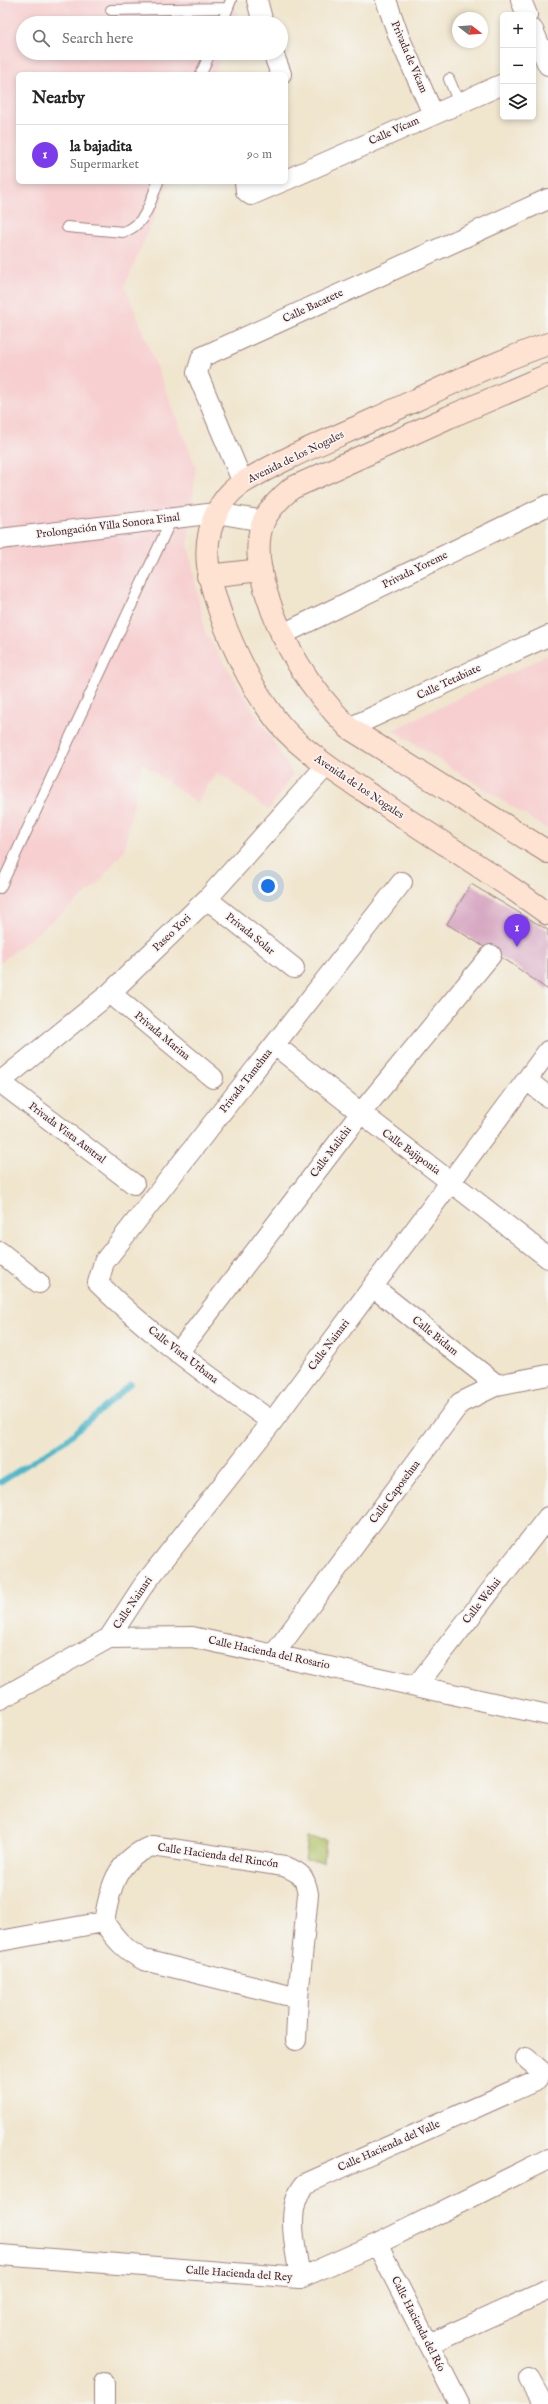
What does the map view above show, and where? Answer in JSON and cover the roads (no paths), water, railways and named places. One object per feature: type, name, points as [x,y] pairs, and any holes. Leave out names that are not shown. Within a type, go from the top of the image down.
[{"type":"main road","name":"Avenida de los Nogales","points":[[548,344],[421,398],[303,452],[243,483],[230,492],[216,513],[210,526],[206,545],[208,576],[229,635],[269,709],[294,739],[326,766],[517,891],[548,914]]},
{"type":"main road","points":[[548,375],[292,488],[278,500],[264,521],[258,553],[273,618],[281,635],[308,681],[326,705],[349,728],[548,852]]},
{"type":"main road","points":[[208,576],[261,570]]},
{"type":"street","points":[[257,0],[261,16]]},
{"type":"street","name":"Privada de Vícam","points":[[386,0],[399,37],[433,114]]},
{"type":"street","points":[[521,0],[526,12]]},
{"type":"street","points":[[536,37],[548,65],[536,70]]},
{"type":"street","points":[[276,60],[280,72]]},
{"type":"street","name":"Calle Vícam","points":[[288,179],[500,85]]},
{"type":"street","points":[[248,189],[272,184]]},
{"type":"street","name":"Calle Bacatete","points":[[243,483],[197,373],[202,357],[548,199]]},
{"type":"street","name":"Privada Yoreme","points":[[281,635],[548,505]]},
{"type":"street","name":"Prolongación Villa Sonora Final","points":[[0,539],[216,513],[264,521]]},
{"type":"street","name":"Calle Tetabiate","points":[[349,728],[548,636]]},
{"type":"street","name":"Paseo Yori","points":[[0,1082],[110,993],[207,899],[326,766]]},
{"type":"street","name":"Privada Tamehua","points":[[98,1283],[104,1262],[402,882]]},
{"type":"street","name":"Privada Solar","points":[[207,899],[294,968]]},
{"type":"street","name":"Calle Malichi","points":[[178,1353],[360,1114],[491,955]]},
{"type":"street","name":"Privada Marina","points":[[110,993],[213,1078]]},
{"type":"street","name":"Calle Bajiponia","points":[[275,1045],[360,1114],[451,1181],[548,1258]]},
{"type":"street","name":"Calle Nainari","points":[[109,1638],[143,1586],[272,1422],[548,1051]]},
{"type":"street","points":[[527,1080],[548,1097]]},
{"type":"street","name":"Privada Vista Austral","points":[[0,1082],[134,1184]]},
{"type":"street","points":[[0,1252],[39,1283]]},
{"type":"street","name":"Calle Vista Urbana","points":[[98,1283],[125,1310],[178,1353],[272,1422]]},
{"type":"street","name":"Calle Bidam","points":[[373,1287],[497,1385]]},
{"type":"street","name":"Calle Caposehua","points":[[274,1654],[460,1403],[497,1385],[548,1375]]},
{"type":"street","name":"Calle Wehai","points":[[417,1685],[548,1517]]},
{"type":"street","name":"Calle Hacienda del Rosario","points":[[0,1699],[109,1638],[192,1637],[548,1714]]},
{"type":"street","name":"Calle Hacienda del Rincón","points":[[104,1922],[116,1878],[123,1865],[135,1853],[152,1846],[284,1866],[298,1872],[306,1880],[308,1894],[298,1998],[296,2040]]},
{"type":"street","points":[[0,1941],[104,1922],[116,1939],[126,1949],[144,1960],[298,1998]]},
{"type":"street","name":"Calle Hacienda del Valle","points":[[300,2278],[294,2228],[294,2200],[305,2184],[536,2080],[540,2074],[540,2070],[526,2058]]},
{"type":"street","name":"Calle Hacienda del Rey","points":[[0,2255],[300,2278],[377,2244],[548,2159]]},
{"type":"street","name":"Calle Hacienda del Río","points":[[377,2244],[459,2404]]},
{"type":"street","points":[[429,2344],[548,2290]]},
{"type":"street","points":[[529,2379],[543,2404]]},
{"type":"street","points":[[104,2383],[104,2404]]},
{"type":"lane","points":[[111,10],[230,4],[225,16]]},
{"type":"lane","points":[[203,72],[207,60]]},
{"type":"lane","points":[[449,79],[459,103]]},
{"type":"lane","points":[[67,227],[123,232],[132,230],[140,224],[157,184]]},
{"type":"lane","points":[[0,888],[172,518]]},
{"type":"waterway","points":[[0,1482],[65,1441],[131,1384]]},
{"type":"place","name":"la bajadita","points":[[517,947]]}]
